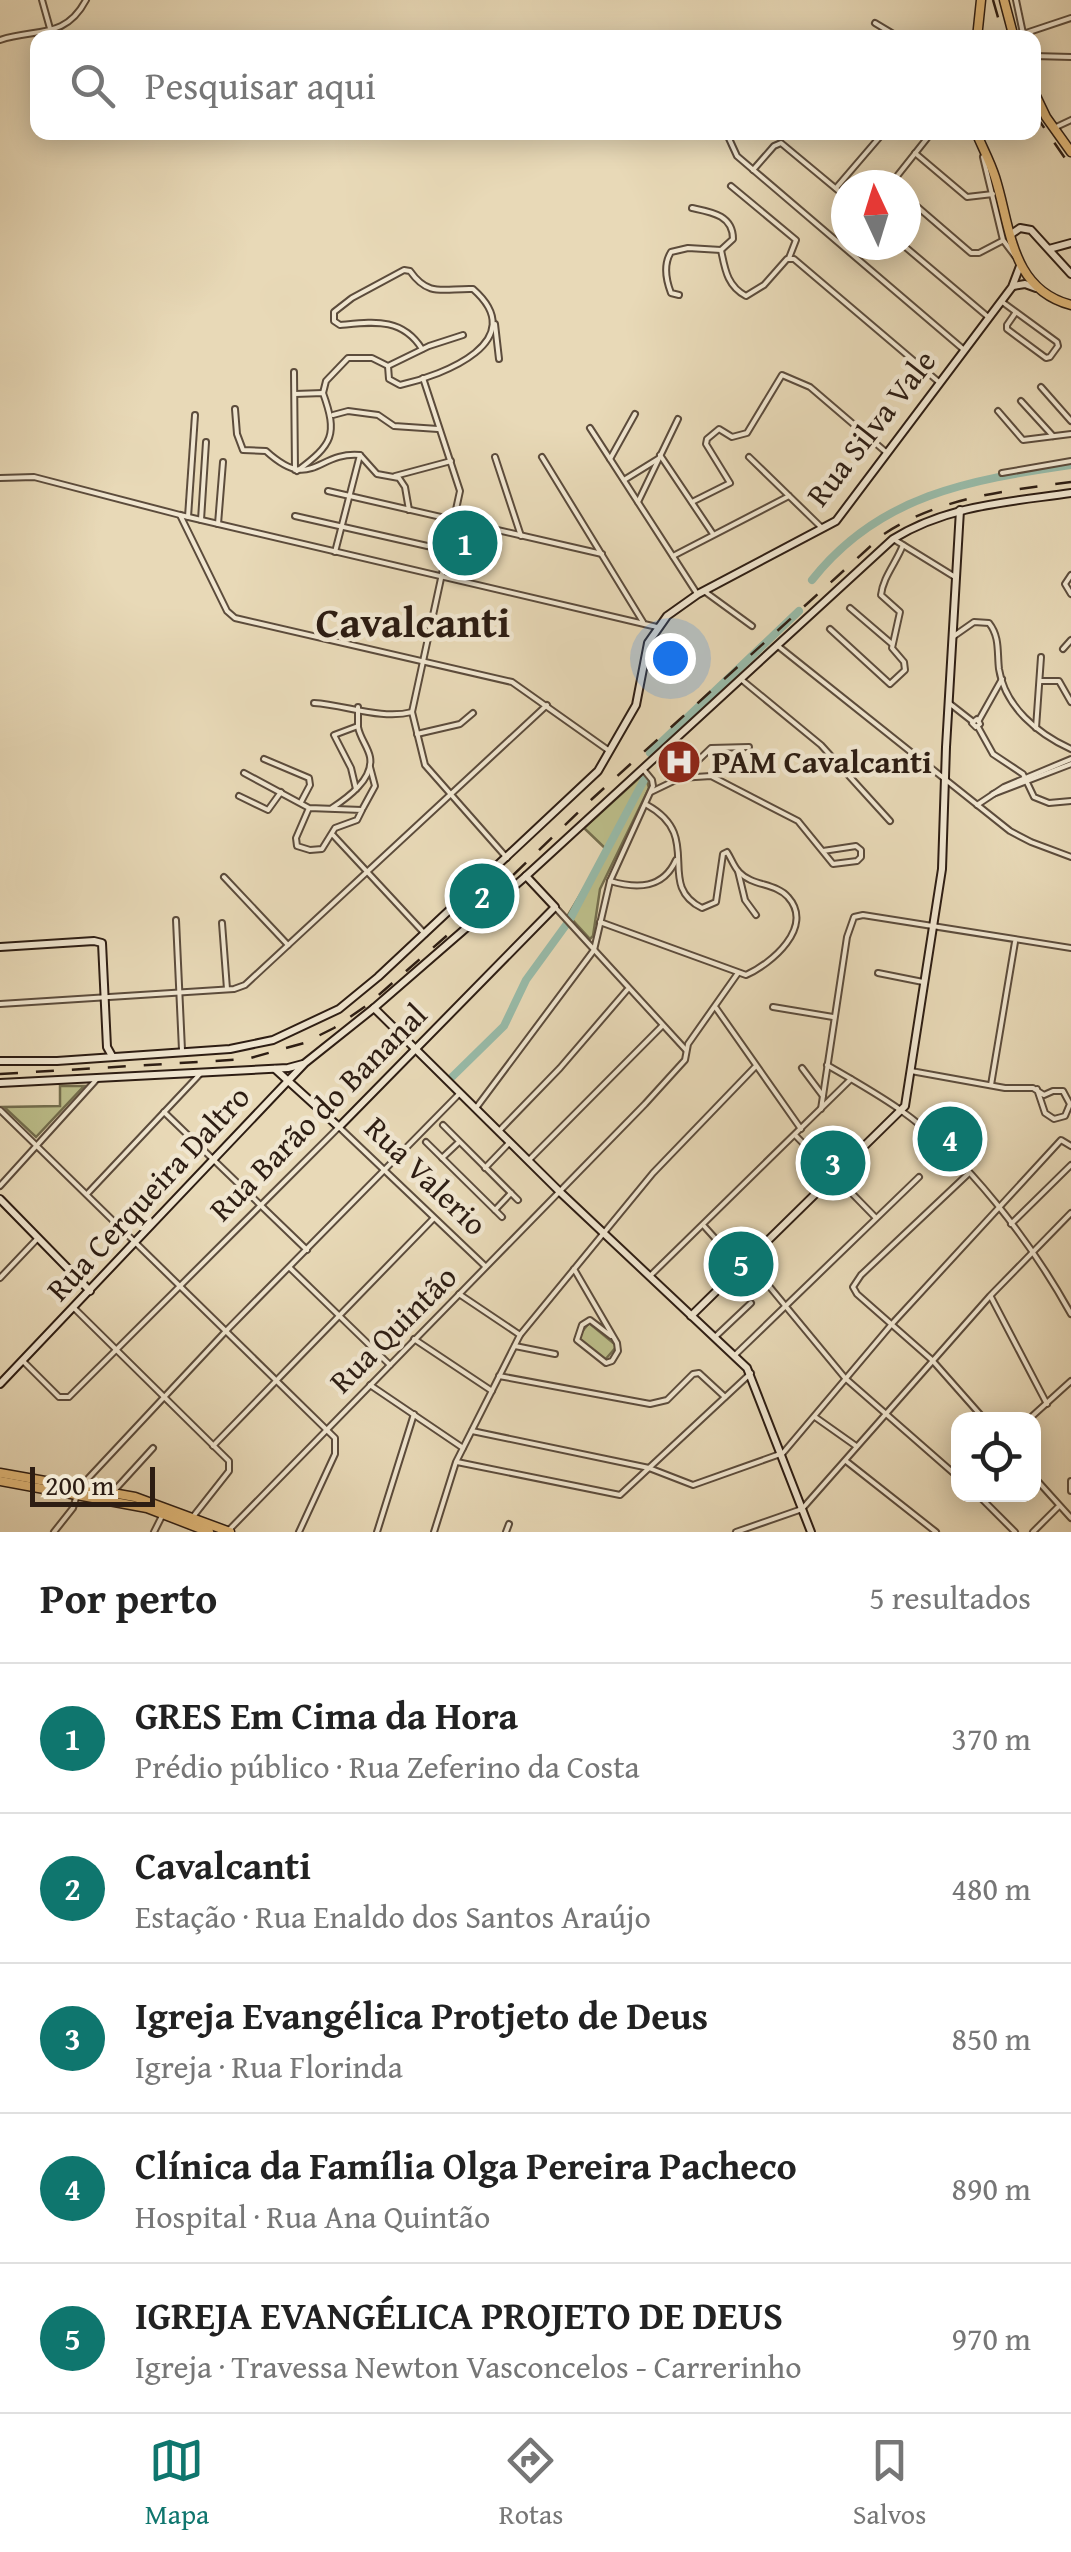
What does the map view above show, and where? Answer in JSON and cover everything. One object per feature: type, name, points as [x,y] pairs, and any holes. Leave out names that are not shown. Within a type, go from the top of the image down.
[{"type":"main road","points":[[978,30],[981,0]]},
{"type":"main road","points":[[1004,0],[1017,30]]},
{"type":"main road","points":[[1041,105],[1069,146]]},
{"type":"main road","points":[[979,140],[995,176],[1006,238],[1036,288]]},
{"type":"main road","points":[[1006,238],[1028,228],[1070,270]]},
{"type":"main road","points":[[1049,249],[1071,242]]},
{"type":"main road","name":"Rua Silva Vale","points":[[657,627],[674,610],[701,593],[823,530],[839,517],[1012,287],[1018,262]]},
{"type":"main road","points":[[1012,287],[1026,284],[1071,305]]},
{"type":"main road","name":"Rua Cerqueira Daltro","points":[[0,1384],[305,1063],[526,876],[893,540],[916,526],[960,510],[1071,493]]},
{"type":"main road","points":[[691,1316],[901,1111],[911,1071],[942,869],[960,510]]},
{"type":"main road","points":[[0,1061],[246,1047],[324,1018],[378,977],[590,780],[640,696],[646,650],[657,627]]},
{"type":"main road","points":[[526,876],[555,907]]},
{"type":"main road","name":"Rua Barão do Bananal","points":[[339,1127],[555,907]]},
{"type":"main road","points":[[0,946],[100,941],[107,1044],[112,1056]]},
{"type":"main road","points":[[374,1008],[751,1374],[811,1532]]},
{"type":"main road","points":[[97,1058],[107,1044]]},
{"type":"main road","points":[[0,1084],[305,1063]]},
{"type":"main road","name":"Rua Cerqueira Daltro","points":[[275,1068],[290,1080]]},
{"type":"main road","name":"Rua Valerio","points":[[290,1080],[339,1127]]},
{"type":"main road","points":[[0,1199],[90,1291]]},
{"type":"main road","points":[[0,1473],[147,1508],[209,1532]]},
{"type":"main road","points":[[0,1481],[144,1500],[189,1525],[229,1532]]},
{"type":"street","points":[[42,0],[50,30]]},
{"type":"street","points":[[54,30],[76,15],[86,0]]},
{"type":"street","points":[[1016,0],[1019,30]]},
{"type":"street","points":[[1037,30],[1071,18]]},
{"type":"street","points":[[875,23],[887,30]]},
{"type":"street","points":[[0,40],[30,35]]},
{"type":"street","points":[[1041,56],[1071,57]]},
{"type":"street","points":[[1054,128],[1071,120]]},
{"type":"street","points":[[728,140],[753,170],[831,235]]},
{"type":"street","points":[[851,170],[877,140]]},
{"type":"street","points":[[903,170],[926,140]]},
{"type":"street","points":[[921,210],[971,253],[979,253],[1006,238],[979,140]]},
{"type":"street","points":[[753,170],[781,143],[831,184]]},
{"type":"street","points":[[915,154],[967,197],[993,194]]},
{"type":"street","points":[[721,250],[727,277],[746,296],[789,258],[796,240],[731,186]]},
{"type":"street","points":[[679,295],[670,293],[667,281],[666,264],[671,252],[688,248],[721,250],[733,239],[730,224],[719,214],[692,208]]},
{"type":"street","points":[[789,258],[940,383]]},
{"type":"street","points":[[861,260],[964,349]]},
{"type":"street","points":[[920,260],[989,317]]},
{"type":"street","points":[[422,349],[413,337],[393,324],[375,321],[340,325],[334,321],[334,312],[362,292],[408,270],[427,289],[476,291],[492,311],[499,359]]},
{"type":"street","points":[[1001,301],[1016,312],[1058,343],[1050,357],[1046,358],[1008,329],[1006,325],[1016,312]]},
{"type":"street","points":[[388,366],[390,379],[396,384],[423,378],[464,361],[485,343],[494,323]]},
{"type":"street","points":[[388,366],[462,335]]},
{"type":"street","points":[[296,470],[323,450],[333,414],[323,392],[326,380],[343,360],[372,358],[388,366]]},
{"type":"street","points":[[294,372],[296,470]]},
{"type":"street","points":[[692,502],[728,486],[728,476],[706,444],[707,439],[719,429],[732,437],[748,433],[778,378],[786,374],[820,394],[887,453]]},
{"type":"street","points":[[423,378],[460,483],[412,712],[425,765],[507,858]]},
{"type":"street","points":[[1040,387],[1071,421]]},
{"type":"street","points":[[295,394],[323,392]]},
{"type":"street","points":[[1020,401],[1053,436]]},
{"type":"street","points":[[236,409],[241,448],[266,451],[280,465],[296,470],[348,454],[360,455],[378,474],[394,476],[451,461]]},
{"type":"street","points":[[333,414],[348,411],[378,415],[394,426],[441,429]]},
{"type":"street","points":[[998,411],[1024,440],[1071,434]]},
{"type":"street","points":[[610,459],[635,414]]},
{"type":"street","points":[[188,517],[195,415]]},
{"type":"street","points":[[638,502],[678,419]]},
{"type":"street","points":[[590,428],[701,593],[752,626]]},
{"type":"street","points":[[200,520],[206,442]]},
{"type":"street","points":[[335,552],[360,455]]},
{"type":"street","points":[[495,457],[521,536]]},
{"type":"street","points":[[542,457],[642,622]]},
{"type":"street","points":[[624,480],[659,457]]},
{"type":"street","points":[[659,457],[714,536]]},
{"type":"street","points":[[748,457],[823,530]]},
{"type":"street","points":[[1002,473],[1071,461]]},
{"type":"street","points":[[218,524],[223,462]]},
{"type":"street","points":[[0,478],[34,476],[96,495],[657,627]]},
{"type":"street","points":[[394,476],[405,487],[409,510]]},
{"type":"street","points":[[328,491],[602,554]]},
{"type":"street","points":[[673,556],[788,496]]},
{"type":"street","points":[[180,515],[231,616],[512,682],[610,751]]},
{"type":"street","points":[[295,516],[445,550]]},
{"type":"street","points":[[893,540],[955,578]]},
{"type":"street","points":[[830,630],[890,684],[906,666],[893,646],[900,614],[882,598],[881,592],[903,545]]},
{"type":"street","points":[[1071,574],[1064,584],[1071,594]]},
{"type":"street","points":[[850,608],[893,646]]},
{"type":"street","points":[[952,637],[974,622],[990,622],[998,645],[1002,680],[1018,710],[1036,728],[1071,749]]},
{"type":"street","points":[[1063,649],[1071,640]]},
{"type":"street","points":[[778,646],[977,806],[1030,842],[1071,857]]},
{"type":"street","points":[[1036,728],[1041,657]]},
{"type":"street","points":[[742,680],[821,746],[890,821]]},
{"type":"street","points":[[1002,680],[973,726],[978,727],[993,754],[1027,780],[1031,793],[1040,800],[1057,804],[1071,801]]},
{"type":"street","points":[[1040,681],[1060,681],[1071,702]]},
{"type":"street","points":[[314,702],[389,715],[412,712]]},
{"type":"street","points":[[948,703],[976,720]]},
{"type":"street","points":[[0,1004],[245,985],[547,705]]},
{"type":"street","points":[[309,808],[296,838],[297,846],[322,849],[338,826],[359,818],[375,786],[370,756],[358,726],[358,707]]},
{"type":"street","points":[[417,734],[460,724],[473,713]]},
{"type":"street","points":[[356,788],[334,736],[358,726]]},
{"type":"street","points":[[651,792],[680,778],[710,748],[749,747]]},
{"type":"street","points":[[264,759],[308,778],[310,785],[301,802]]},
{"type":"street","points":[[977,806],[994,794],[1071,762]]},
{"type":"street","points":[[332,808],[356,788],[370,767]]},
{"type":"street","points":[[476,1108],[594,950],[610,881],[651,792],[652,780],[642,769]]},
{"type":"street","points":[[244,773],[309,808],[362,810]]},
{"type":"street","points":[[680,778],[711,776],[776,808],[798,821],[823,852],[835,864],[861,857],[856,846],[823,852]]},
{"type":"street","points":[[238,796],[268,810],[281,792]]},
{"type":"street","points":[[646,805],[667,818],[673,827],[682,892],[691,902],[702,908],[712,906],[718,899],[724,852],[738,871],[745,900],[756,914]]},
{"type":"street","points":[[332,833],[425,934]]},
{"type":"street","points":[[610,881],[635,888],[648,886],[670,871],[677,855]]},
{"type":"street","points":[[600,922],[740,974],[752,973],[784,946],[795,928],[796,913],[786,894],[738,871]]},
{"type":"street","points":[[224,877],[288,945]]},
{"type":"street","points":[[555,907],[686,1050]]},
{"type":"street","points":[[821,1108],[833,1017],[854,917],[863,914],[1071,948]]},
{"type":"street","points":[[176,920],[182,1052]]},
{"type":"street","points":[[222,924],[227,989]]},
{"type":"street","points":[[991,1085],[1015,940]]},
{"type":"street","name":"Rua Quintão","points":[[229,1532],[685,1060],[686,1050],[740,974]]},
{"type":"street","points":[[878,974],[925,982]]},
{"type":"street","points":[[500,1131],[628,988]]},
{"type":"street","points":[[773,1007],[833,1017]]},
{"type":"street","points":[[716,1008],[801,1129]]},
{"type":"street","points":[[529,1160],[662,1026]]},
{"type":"street","points":[[827,1064],[901,1111],[968,1174],[1032,1250],[1071,1314]]},
{"type":"street","points":[[434,1532],[456,1462],[520,1334],[653,1173],[755,1067]]},
{"type":"street","points":[[802,1068],[822,1096]]},
{"type":"street","points":[[911,1071],[1036,1089],[1044,1095],[1058,1090],[1068,1096],[1070,1104],[1065,1116],[1054,1119],[1044,1113],[1036,1089]]},
{"type":"street","points":[[88,1193],[201,1073]]},
{"type":"street","points":[[0,1186],[98,1078]]},
{"type":"street","points":[[650,1276],[851,1079]]},
{"type":"street","points":[[54,1532],[73,1508],[78,1492],[225,1332],[460,1093]]},
{"type":"street","points":[[0,1110],[335,1438],[337,1448],[299,1532]]},
{"type":"street","points":[[164,1112],[308,1250]]},
{"type":"street","points":[[443,1126],[518,1200]]},
{"type":"street","name":"Rua Valerio","points":[[339,1127],[485,1267]]},
{"type":"street","name":"Rua Barão do Bananal","points":[[23,1361],[57,1395],[66,1398],[339,1127]]},
{"type":"street","points":[[794,1135],[875,1217]]},
{"type":"street","points":[[472,1431],[649,1468],[693,1485],[782,1453],[891,1324],[1061,1140],[1071,1146]]},
{"type":"street","points":[[426,1142],[502,1217]]},
{"type":"street","points":[[442,1158],[459,1142]]},
{"type":"street","points":[[486,1168],[510,1142]]},
{"type":"street","points":[[1011,1224],[1071,1165]]},
{"type":"street","points":[[968,1174],[861,1275],[854,1290],[932,1360],[977,1412]]},
{"type":"street","points":[[735,1355],[919,1177]]},
{"type":"street","points":[[495,1210],[511,1193]]},
{"type":"street","points":[[736,1532],[802,1508],[1032,1250],[1071,1214]]},
{"type":"street","points":[[214,1446],[434,1218]]},
{"type":"street","points":[[703,1225],[786,1304],[846,1378],[951,1471]]},
{"type":"street","points":[[0,1278],[38,1238]]},
{"type":"street","points":[[573,1267],[611,1336],[618,1351],[608,1363],[576,1338],[590,1320],[611,1336]]},
{"type":"street","points":[[290,1268],[390,1365]]},
{"type":"street","points":[[459,1294],[520,1334]]},
{"type":"street","points":[[1064,1301],[1071,1295]]},
{"type":"street","points":[[990,1296],[1046,1404]]},
{"type":"street","points":[[714,1337],[751,1303]]},
{"type":"street","points":[[74,1308],[226,1456],[229,1471],[189,1525]]},
{"type":"street","points":[[414,1339],[492,1391]]},
{"type":"street","points":[[514,1346],[555,1354]]},
{"type":"street","points":[[500,1376],[650,1404],[667,1400],[693,1374],[699,1373],[725,1397]]},
{"type":"street","points":[[456,1462],[616,1495],[628,1489],[751,1374]]},
{"type":"street","points":[[1037,1412],[1071,1381]]},
{"type":"street","points":[[370,1385],[463,1448]]},
{"type":"street","points":[[376,1532],[414,1414]]},
{"type":"street","points":[[815,1417],[856,1446]]},
{"type":"street","points":[[111,1494],[153,1448]]},
{"type":"street","points":[[845,1460],[936,1532]]},
{"type":"street","points":[[1071,1482],[1071,1492]]},
{"type":"street","points":[[1041,1485],[1071,1518]]},
{"type":"street","points":[[985,1502],[1015,1532]]},
{"type":"street","points":[[1033,1532],[1058,1506]]},
{"type":"street","points":[[154,1532],[163,1514]]},
{"type":"street","points":[[506,1532],[509,1524]]},
{"type":"green space","points":[[640,777],[646,778],[649,788],[600,889],[590,939],[568,915],[607,850],[584,828]]},
{"type":"green space","points":[[60,1086],[84,1086],[36,1137],[4,1107],[60,1106]]},
{"type":"green space","points":[[589,1323],[617,1346],[604,1361],[577,1338]]},
{"type":"waterway","points":[[812,580],[838,551],[896,510],[962,486],[1071,465]]},
{"type":"waterway","points":[[650,753],[799,611]]},
{"type":"waterway","points":[[570,919],[644,780]]},
{"type":"waterway","points":[[452,1077],[504,1026],[526,980],[566,925]]},
{"type":"railway","points":[[993,0],[1002,30]]},
{"type":"railway","points":[[1041,123],[1071,167]]},
{"type":"railway","points":[[0,1074],[247,1059],[304,1043],[334,1028],[366,1006],[482,905],[592,799],[884,534],[951,504],[1071,482]]},
{"type":"place","name":"GRES Em Cima da Hora","points":[[465,543]]},
{"type":"place","name":"PAM Cavalcanti","points":[[679,762]]},
{"type":"place","name":"Cavalcanti","points":[[482,896]]},
{"type":"place","name":"Clínica da Família Olga Pereira Pacheco","points":[[950,1139]]},
{"type":"place","name":"Igreja Evangélica Protjeto de Deus","points":[[833,1163]]},
{"type":"place","name":"IGREJA EVANGÉLICA PROJETO DE DEUS","points":[[741,1264]]},
{"type":"district","name":"Cavalcanti","points":[[413,622]]}]
